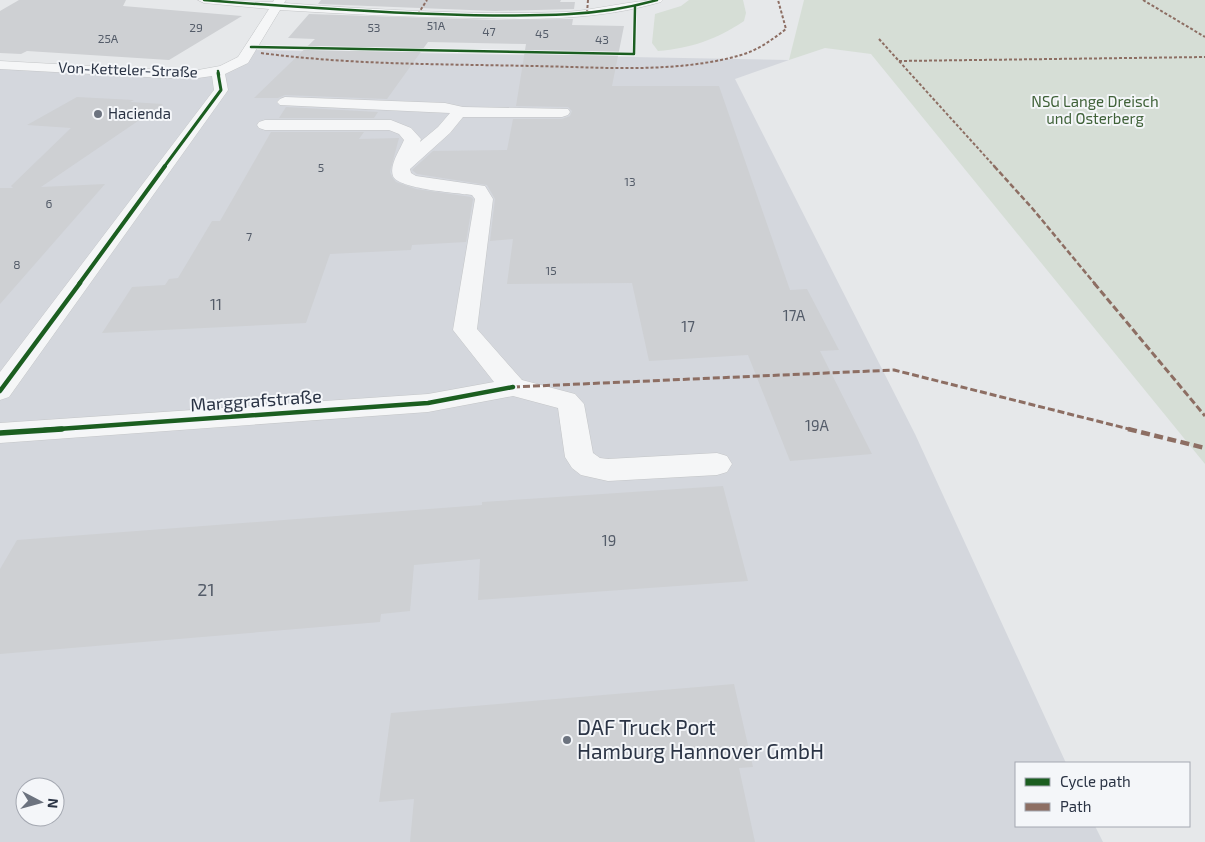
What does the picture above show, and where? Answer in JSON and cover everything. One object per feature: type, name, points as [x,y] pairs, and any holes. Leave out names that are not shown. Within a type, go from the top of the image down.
[{"type":"street","points":[[204,0],[278,3],[418,14],[512,16],[587,13],[635,7],[657,0]]},
{"type":"street","points":[[418,14],[427,0]]},
{"type":"street","points":[[587,13],[588,0]]},
{"type":"street","name":"Von-Ketteler-Straße","points":[[0,64],[153,74],[189,74],[218,71],[234,66],[243,60],[278,3]]},
{"type":"street","points":[[0,391],[222,90],[218,71]]},
{"type":"street","points":[[285,102],[446,108],[455,109],[459,112],[562,112]]},
{"type":"street","points":[[401,168],[444,130],[459,112]]},
{"type":"street","points":[[265,125],[391,125],[405,131],[413,139],[401,168],[402,176],[411,181],[478,190],[484,199],[465,330],[513,387],[566,400],[571,404],[579,457],[584,464],[608,470],[717,464]]},
{"type":"street","name":"Marggrafstraße","points":[[0,433],[428,403],[513,387]]},
{"type":"shaded area","points":[[254,50],[789,60],[735,79],[915,434],[1066,762],[1015,762],[1015,827],[1096,827],[1103,842],[0,842],[0,67],[226,71]]},
{"type":"green space","points":[[689,0],[743,0],[746,13],[744,21],[703,42],[681,48],[658,51],[652,43],[655,14],[681,6]]},
{"type":"green space","name":"NSG Lange Dreisch und Osterberg","points":[[804,0],[1205,0],[1205,464],[871,54],[825,48],[789,60]]},
{"type":"building","points":[[19,0],[126,0],[123,6],[242,16],[169,60],[27,51],[21,54],[0,53],[0,11]]},
{"type":"building","points":[[321,0],[561,0],[560,2],[575,2],[574,9],[495,11],[318,4]]},
{"type":"building","points":[[309,14],[497,20],[573,19],[572,25],[624,26],[612,86],[719,86],[790,290],[807,289],[839,350],[820,351],[872,454],[790,461],[748,355],[649,361],[632,283],[507,284],[513,239],[490,241],[495,199],[487,185],[417,174],[412,170],[433,151],[507,150],[513,119],[562,119],[570,116],[572,111],[568,107],[516,106],[526,44],[428,42],[387,99],[285,95],[278,98],[254,98],[315,39],[288,38]]},
{"type":"building","points":[[77,97],[134,100],[130,102],[163,104],[41,187],[105,184],[0,304],[0,188],[13,188],[11,186],[71,128],[27,125]]},
{"type":"building","points":[[286,107],[378,112],[374,118],[279,118]]},
{"type":"building","points":[[271,132],[364,132],[359,139],[399,138],[390,172],[396,182],[416,189],[471,197],[473,199],[466,242],[412,245],[411,250],[330,254],[306,323],[102,333],[132,287],[165,285],[169,279],[178,278],[212,221],[220,221]]},
{"type":"building","points":[[723,486],[748,581],[478,600],[480,559],[414,565],[410,611],[381,614],[380,622],[0,654],[0,569],[17,540],[482,505],[482,502]]},
{"type":"building","name":"DAF Truck Port Hamburg Hannover GmbH","points":[[734,684],[753,767],[739,768],[755,842],[410,842],[414,799],[379,802],[391,713]]},
{"type":"marked path","points":[[418,14],[427,0]]},
{"type":"marked path","points":[[587,13],[588,0]]},
{"type":"marked path","points":[[261,53],[360,63],[393,64],[603,67],[680,65],[739,56],[767,44],[786,29],[778,0]]},
{"type":"marked path","points":[[1143,0],[1205,37]]},
{"type":"marked path","points":[[879,39],[1032,208],[1205,416]]},
{"type":"marked path","points":[[899,61],[1205,57]]},
{"type":"marked path","points":[[513,387],[894,370],[1205,448]]},
{"type":"cycle path","points":[[204,0],[374,12],[521,16],[590,13],[635,6],[657,0]]},
{"type":"cycle path","points":[[251,47],[634,54],[635,7]]},
{"type":"cycle path","points":[[0,391],[221,90],[218,71]]},
{"type":"cycle path","points":[[0,433],[428,403],[513,387]]},
{"type":"place","name":"Hacienda","points":[[98,114]]},
{"type":"place","name":"DAF Truck Port Hamburg Hannover GmbH","points":[[567,740]]}]
